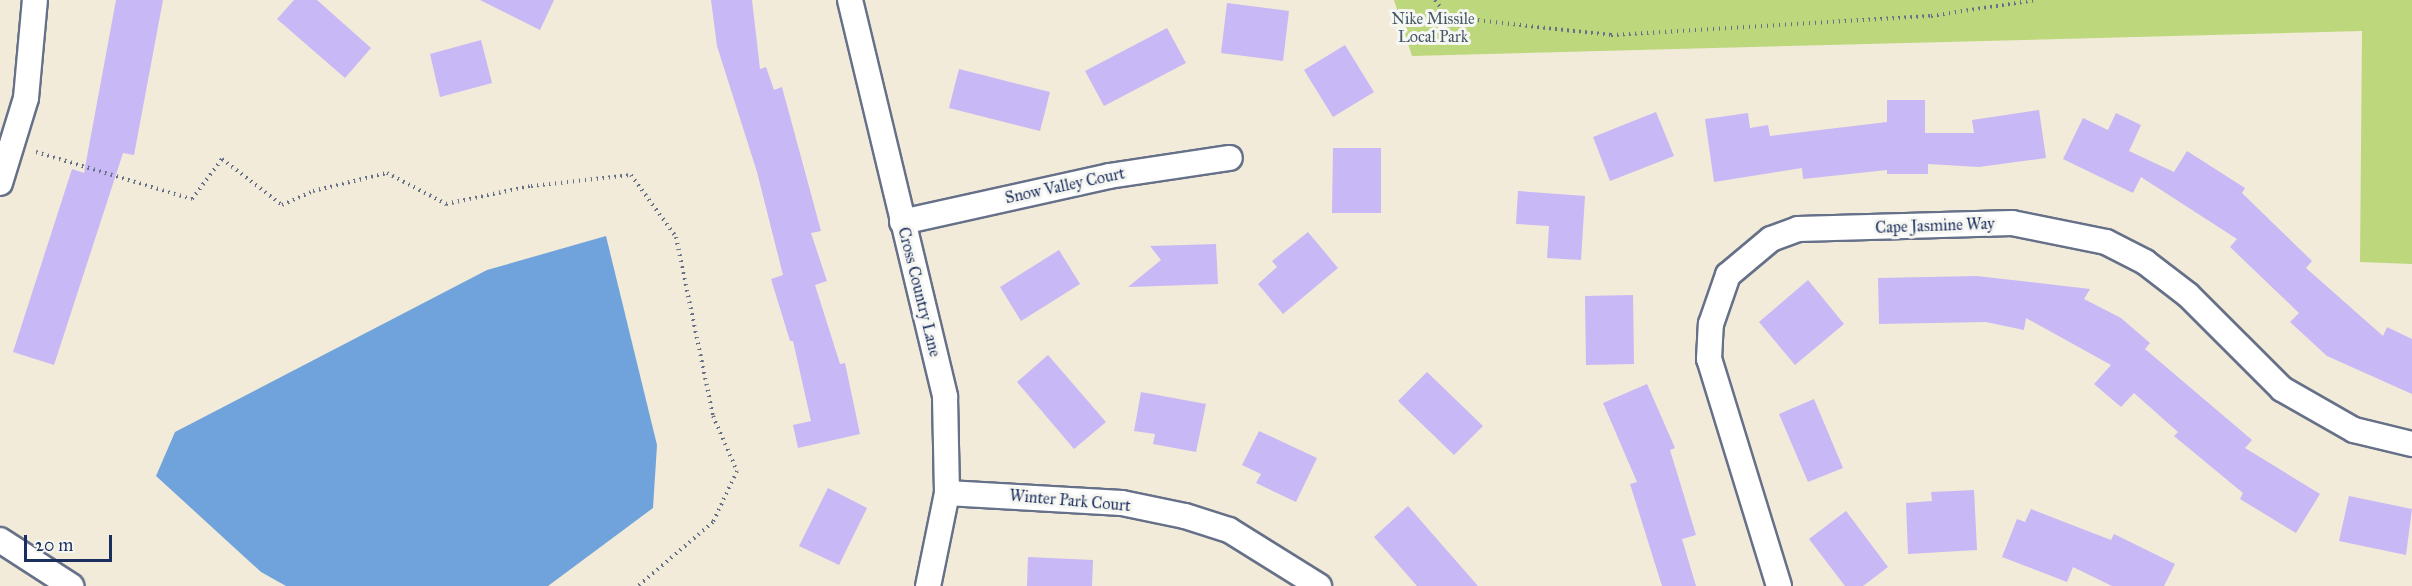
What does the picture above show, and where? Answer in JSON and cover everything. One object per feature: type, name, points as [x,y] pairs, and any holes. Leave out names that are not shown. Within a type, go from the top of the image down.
[{"type":"street","points":[[0,183],[26,98],[35,0]]},
{"type":"street","name":"Cross Country Lane","points":[[850,0],[945,397],[947,493],[928,586]]},
{"type":"street","name":"Snow Valley Court","points":[[902,222],[1109,176],[1230,158]]},
{"type":"street","name":"Cape Jasmine Way","points":[[1779,586],[1709,359],[1711,324],[1728,275],[1771,239],[1798,229],[2012,223],[2106,242],[2145,262],[2188,295],[2282,389],[2354,430],[2412,444]]},
{"type":"street","name":"Winter Park Court","points":[[947,493],[1122,503],[1185,516],[1229,530],[1319,586]]},
{"type":"street","points":[[0,540],[71,586]]},
{"type":"path","points":[[1436,0],[1448,17],[1611,35],[1931,16],[2035,0]]},
{"type":"path","points":[[12,145],[192,199],[222,159],[282,205],[313,192],[387,173],[446,204],[531,186],[631,174],[676,237],[713,416],[737,471],[713,522],[638,586]]},
{"type":"green space","name":"Nike Missile Local Park","points":[[1394,0],[2412,0],[2412,264],[2360,262],[2362,31],[1412,56]]},
{"type":"water","points":[[606,236],[657,445],[653,508],[548,586],[286,586],[261,572],[156,476],[175,432],[487,270]]},
{"type":"building","points":[[116,0],[163,0],[134,155],[123,153],[54,365],[13,352],[72,169],[84,173]]},
{"type":"building","points":[[294,0],[317,0],[371,48],[345,78],[277,19]]},
{"type":"building","points":[[480,0],[554,0],[540,30]]},
{"type":"building","points":[[711,0],[752,0],[760,69],[766,67],[774,90],[782,87],[821,231],[811,233],[827,281],[815,285],[840,364],[845,363],[860,434],[798,448],[793,425],[811,421],[793,341],[790,341],[771,279],[783,275],[757,172],[717,46]]},
{"type":"building","points":[[1227,3],[1289,11],[1283,61],[1221,53]]},
{"type":"building","points":[[1167,28],[1186,63],[1104,106],[1085,71]]},
{"type":"building","points":[[481,40],[492,83],[440,97],[430,54]]},
{"type":"building","points":[[1345,45],[1374,92],[1333,117],[1304,70]]},
{"type":"building","points":[[959,69],[1050,92],[1040,131],[949,108]]},
{"type":"building","points":[[1887,100],[1925,100],[1925,133],[1974,133],[1972,120],[2039,110],[2046,158],[1979,167],[1928,164],[1928,174],[1887,174],[1887,170],[1803,179],[1802,168],[1714,182],[1705,119],[1748,113],[1750,128],[1768,125],[1770,136],[1887,122]]},
{"type":"building","points":[[1656,112],[1674,156],[1610,181],[1593,137]]},
{"type":"building","points":[[2116,113],[2141,125],[2129,151],[2174,172],[2187,151],[2245,188],[2242,193],[2312,261],[2306,268],[2383,336],[2387,327],[2412,339],[2412,394],[2327,356],[2290,322],[2299,313],[2230,247],[2237,239],[2141,177],[2133,193],[2063,159],[2083,118],[2108,130]]},
{"type":"building","points":[[1333,148],[1381,148],[1381,213],[1332,213]]},
{"type":"building","points":[[1518,191],[1585,196],[1581,260],[1547,258],[1549,226],[1516,224]]},
{"type":"building","points":[[1308,232],[1338,268],[1283,314],[1258,284],[1277,267],[1272,261]]},
{"type":"building","points":[[1216,244],[1218,284],[1128,287],[1161,260],[1150,246]]},
{"type":"building","points":[[1059,250],[1080,284],[1021,321],[1000,287]]},
{"type":"building","points":[[1977,276],[2090,289],[2084,299],[2121,318],[2150,343],[2145,349],[2252,440],[2245,448],[2320,494],[2296,533],[2240,499],[2243,493],[2174,436],[2178,432],[2134,393],[2121,407],[2094,384],[2111,365],[2026,318],[2024,330],[1986,322],[1879,324],[1878,278]]},
{"type":"building","points":[[1808,280],[1844,324],[1795,365],[1759,322]]},
{"type":"building","points":[[1633,295],[1634,364],[1586,365],[1585,296]]},
{"type":"building","points":[[1048,355],[1106,422],[1074,449],[1017,382]]},
{"type":"building","points":[[1427,372],[1483,426],[1454,455],[1398,401]]},
{"type":"building","points":[[1647,384],[1675,448],[1670,450],[1696,535],[1682,539],[1696,586],[1662,586],[1630,484],[1637,482],[1603,403]]},
{"type":"building","points":[[1141,392],[1206,404],[1196,452],[1153,444],[1155,434],[1134,431]]},
{"type":"building","points":[[1814,399],[1843,468],[1808,482],[1779,414]]},
{"type":"building","points":[[1259,431],[1317,458],[1296,502],[1256,483],[1261,474],[1242,465]]},
{"type":"building","points":[[828,488],[867,508],[839,565],[799,546]]},
{"type":"building","points":[[1974,490],[1977,550],[1908,554],[1906,503],[1932,501],[1931,492]]},
{"type":"building","points":[[2349,496],[2412,509],[2406,555],[2339,541]]},
{"type":"building","points":[[1408,506],[1478,586],[1417,586],[1374,537]]},
{"type":"building","points":[[2031,509],[2111,540],[2114,534],[2175,564],[2164,586],[2112,586],[2073,567],[2067,582],[2002,557],[2017,519],[2025,522]]},
{"type":"building","points":[[1846,511],[1888,567],[1863,586],[1845,586],[1809,539]]},
{"type":"building","points":[[1028,557],[1093,560],[1092,586],[1027,586]]}]
